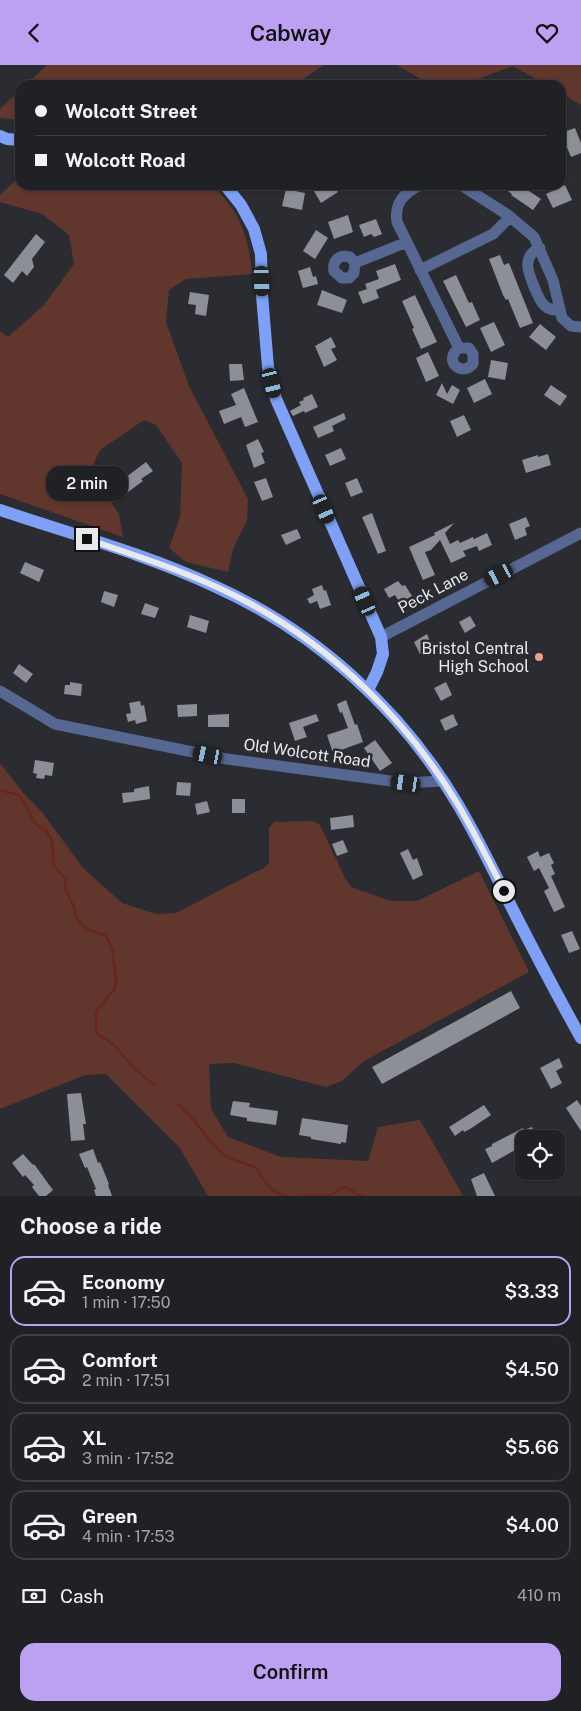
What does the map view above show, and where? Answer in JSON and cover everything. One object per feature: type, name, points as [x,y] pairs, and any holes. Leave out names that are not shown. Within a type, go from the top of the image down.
[{"type":"main road","points":[[0,137],[15,140]]},
{"type":"main road","points":[[229,190],[254,229],[261,254],[267,359],[276,399],[381,637],[383,654],[368,690]]},
{"type":"main road","points":[[0,509],[174,569],[224,590],[286,625],[316,646],[368,690],[418,748],[470,825],[543,969],[581,1037]]},
{"type":"street","points":[[410,190],[402,197],[398,205],[396,213],[397,222],[459,348]]},
{"type":"street","points":[[469,190],[510,217],[534,237],[556,289],[562,318],[566,323],[574,327],[581,327]]},
{"type":"street","points":[[420,270],[493,234],[510,217]]},
{"type":"street","points":[[355,263],[407,242]]},
{"type":"street","points":[[540,248],[530,256],[528,271],[543,304],[551,309],[560,310]]},
{"type":"street","name":"Peck Lane","points":[[381,637],[581,533]]},
{"type":"street","name":"Old Wolcott Road","points":[[0,691],[55,724],[84,730],[227,759],[406,783],[442,781]]},
{"type":"shaded area","points":[[47,65],[324,65],[302,80],[31,80]]},
{"type":"shaded area","points":[[397,65],[581,65],[581,105],[566,96],[566,80],[538,80],[513,66],[475,80],[422,80]]},
{"type":"shaded area","points":[[15,95],[15,120],[0,118],[0,109]]},
{"type":"shaded area","points":[[15,181],[15,190],[217,190],[236,214],[245,236],[252,274],[186,279],[169,290],[166,322],[189,386],[248,499],[247,520],[233,549],[228,572],[186,562],[169,548],[180,517],[182,463],[156,425],[144,420],[100,450],[94,463],[95,479],[119,514],[123,537],[0,494],[0,331],[8,337],[44,305],[74,264],[69,235],[42,214],[0,202],[0,195]]},
{"type":"shaded area","points":[[0,763],[24,794],[42,812],[83,868],[122,903],[156,914],[176,913],[263,869],[269,863],[269,828],[274,822],[313,821],[320,825],[351,887],[391,901],[417,901],[479,871],[529,972],[364,1061],[342,1081],[326,1087],[234,1063],[209,1064],[211,1109],[228,1137],[281,1157],[368,1161],[378,1127],[420,1120],[463,1196],[208,1196],[179,1147],[106,1074],[85,1075],[0,1109]]},
{"type":"building","points":[[575,128],[581,143],[581,153],[571,157],[566,145],[566,131]]},
{"type":"building","points":[[566,187],[572,200],[553,208],[546,194],[554,190],[566,190]]},
{"type":"building","points":[[286,190],[305,193],[302,210],[282,206]]},
{"type":"building","points":[[313,190],[337,190],[338,192],[321,203]]},
{"type":"building","points":[[506,190],[528,190],[541,199],[533,210]]},
{"type":"building","points":[[348,215],[353,232],[334,239],[328,222]]},
{"type":"building","points":[[376,219],[382,234],[374,237],[371,234],[364,237],[359,225]]},
{"type":"building","points":[[316,230],[328,238],[315,259],[303,251]]},
{"type":"building","points":[[36,234],[45,242],[32,259],[34,267],[27,276],[22,271],[13,283],[4,275]]},
{"type":"building","points":[[500,255],[504,265],[509,263],[533,323],[520,328],[508,299],[506,300],[503,295],[489,259]]},
{"type":"building","points":[[395,264],[401,280],[376,290],[379,298],[363,304],[358,292],[367,289],[365,284],[379,279],[376,271]]},
{"type":"building","points":[[310,267],[313,277],[316,276],[318,284],[303,288],[298,271]]},
{"type":"building","points":[[456,275],[469,303],[472,302],[480,320],[466,327],[443,281]]},
{"type":"building","points":[[322,290],[347,300],[342,313],[317,305]]},
{"type":"building","points":[[190,292],[209,295],[206,316],[195,314],[196,305],[188,304]]},
{"type":"building","points":[[415,295],[437,342],[421,349],[402,301]]},
{"type":"building","points":[[494,322],[505,345],[491,352],[480,328]]},
{"type":"building","points":[[540,324],[556,337],[546,350],[529,337]]},
{"type":"building","points":[[331,337],[336,347],[331,349],[337,360],[324,367],[315,346]]},
{"type":"building","points":[[428,352],[439,376],[426,382],[416,358]]},
{"type":"building","points":[[491,360],[508,363],[505,380],[488,377]]},
{"type":"building","points":[[229,364],[242,364],[244,380],[230,381]]},
{"type":"building","points":[[485,379],[492,394],[474,403],[467,388]]},
{"type":"building","points":[[442,383],[447,394],[452,385],[460,390],[453,404],[436,395]]},
{"type":"building","points":[[551,385],[567,396],[560,406],[544,395]]},
{"type":"building","points":[[244,388],[258,422],[245,427],[241,417],[224,424],[219,411],[236,405],[231,394]]},
{"type":"building","points":[[312,394],[318,407],[293,416],[290,411],[301,405],[299,402],[304,400],[303,398]]},
{"type":"building","points":[[344,413],[346,419],[332,426],[334,431],[318,438],[313,427]]},
{"type":"building","points":[[464,415],[471,430],[457,437],[450,421]]},
{"type":"building","points":[[258,439],[264,452],[261,453],[265,463],[254,468],[246,445]]},
{"type":"building","points":[[341,448],[346,459],[330,466],[325,455]]},
{"type":"building","points":[[548,454],[551,465],[526,473],[522,460]]},
{"type":"building","points":[[146,462],[153,471],[124,495],[117,484]]},
{"type":"building","points":[[266,478],[273,497],[262,501],[254,482]]},
{"type":"building","points":[[357,478],[363,492],[351,497],[345,483]]},
{"type":"building","points":[[372,513],[386,551],[378,554],[362,517]]},
{"type":"building","points":[[526,517],[530,526],[525,528],[527,535],[515,540],[509,524]]},
{"type":"building","points":[[454,523],[445,533],[450,544],[458,540],[460,543],[473,537],[475,542],[474,539],[487,533],[492,545],[479,551],[477,546],[463,551],[466,556],[451,563],[440,540],[431,550],[425,552],[435,575],[423,580],[409,547],[435,535],[434,533]]},
{"type":"building","points":[[297,529],[301,538],[286,545],[281,535]]},
{"type":"building","points":[[25,562],[44,570],[39,582],[20,573]]},
{"type":"building","points":[[398,581],[402,586],[405,585],[412,596],[400,603],[395,595],[389,598],[384,589]]},
{"type":"building","points":[[322,585],[324,591],[326,590],[331,605],[320,609],[317,601],[310,604],[307,599],[314,595],[312,589]]},
{"type":"building","points":[[104,591],[118,595],[114,607],[101,602]]},
{"type":"building","points":[[145,603],[159,608],[155,618],[141,614]]},
{"type":"building","points":[[190,615],[209,621],[206,633],[187,627]]},
{"type":"building","points":[[470,616],[476,626],[465,633],[459,622]]},
{"type":"building","points":[[427,634],[434,651],[426,655],[424,652],[420,654],[414,642]]},
{"type":"building","points":[[19,664],[33,674],[26,683],[13,673]]},
{"type":"building","points":[[70,682],[82,684],[81,696],[64,694],[65,685],[70,685]]},
{"type":"building","points":[[446,682],[452,695],[441,701],[434,688]]},
{"type":"building","points":[[346,700],[363,742],[333,753],[327,735],[348,728],[337,704]]},
{"type":"building","points":[[140,701],[141,706],[144,705],[147,721],[136,724],[135,720],[128,722],[126,714],[131,713],[129,703]]},
{"type":"building","points":[[197,704],[197,716],[178,717],[177,705]]},
{"type":"building","points":[[229,714],[229,727],[208,727],[208,715]]},
{"type":"building","points":[[316,714],[319,721],[303,727],[307,737],[295,741],[289,723]]},
{"type":"building","points":[[453,714],[458,725],[445,731],[440,720]]},
{"type":"building","points":[[375,740],[392,763],[380,771],[364,748]]},
{"type":"building","points":[[35,760],[54,763],[52,776],[45,775],[44,779],[36,778],[37,774],[33,773]]},
{"type":"building","points":[[177,782],[191,783],[190,796],[176,795]]},
{"type":"building","points":[[149,786],[150,799],[123,803],[122,793],[134,792],[134,789]]},
{"type":"building","points":[[232,799],[245,799],[245,813],[232,813]]},
{"type":"building","points":[[207,801],[210,812],[197,815],[195,804]]},
{"type":"building","points":[[353,815],[354,827],[331,830],[330,818]]},
{"type":"building","points":[[343,840],[348,852],[337,856],[332,844]]},
{"type":"building","points":[[408,849],[413,860],[417,858],[423,875],[413,880],[400,853]]},
{"type":"building","points":[[538,851],[540,857],[549,853],[554,863],[551,865],[555,874],[551,876],[565,907],[554,912],[544,891],[549,888],[539,868],[534,871],[527,857]]},
{"type":"building","points":[[572,931],[580,949],[569,953],[561,935]]},
{"type":"building","points":[[511,991],[520,1008],[382,1084],[372,1067]]},
{"type":"building","points":[[559,1058],[563,1067],[556,1071],[562,1083],[551,1089],[540,1068]]},
{"type":"building","points":[[81,1093],[86,1124],[83,1124],[85,1140],[71,1141],[67,1094]]},
{"type":"building","points":[[577,1100],[581,1106],[581,1131],[566,1108]]},
{"type":"building","points":[[233,1101],[250,1103],[249,1107],[278,1111],[276,1125],[247,1121],[247,1118],[230,1115]]},
{"type":"building","points":[[484,1105],[491,1115],[470,1129],[464,1132],[463,1130],[455,1136],[449,1127]]},
{"type":"building","points":[[302,1118],[348,1125],[346,1143],[341,1142],[341,1144],[311,1139],[311,1137],[299,1135]]},
{"type":"building","points":[[515,1132],[515,1150],[492,1163],[485,1149],[492,1146],[492,1144]]},
{"type":"building","points":[[93,1149],[109,1184],[112,1196],[96,1196],[94,1190],[96,1189],[87,1167],[85,1168],[79,1154]]},
{"type":"building","points":[[23,1154],[34,1164],[53,1190],[46,1196],[39,1196],[32,1187],[34,1185],[25,1175],[23,1177],[12,1163]]},
{"type":"building","points":[[484,1173],[495,1196],[477,1196],[471,1179]]},
{"type":"waterway","points":[[0,790],[18,795],[35,824],[46,831],[51,838],[54,866],[66,879],[65,887],[76,917],[89,930],[106,936],[112,949],[116,977],[115,988],[96,1012],[96,1031],[115,1046],[132,1066],[154,1085]]},
{"type":"waterway","points":[[178,1104],[226,1156],[256,1168],[265,1183],[273,1190],[282,1195],[289,1196]]},
{"type":"waterway","points":[[318,1196],[329,1196],[344,1187],[363,1196]]},
{"type":"waterway","points":[[301,1196],[318,1196]]},
{"type":"place","name":"Bristol Central High School","points":[[539,657]]},
{"type":"route","points":[[87,539],[182,572],[215,586],[249,603],[316,646],[368,690],[395,719],[429,761],[470,825],[504,891]]}]
